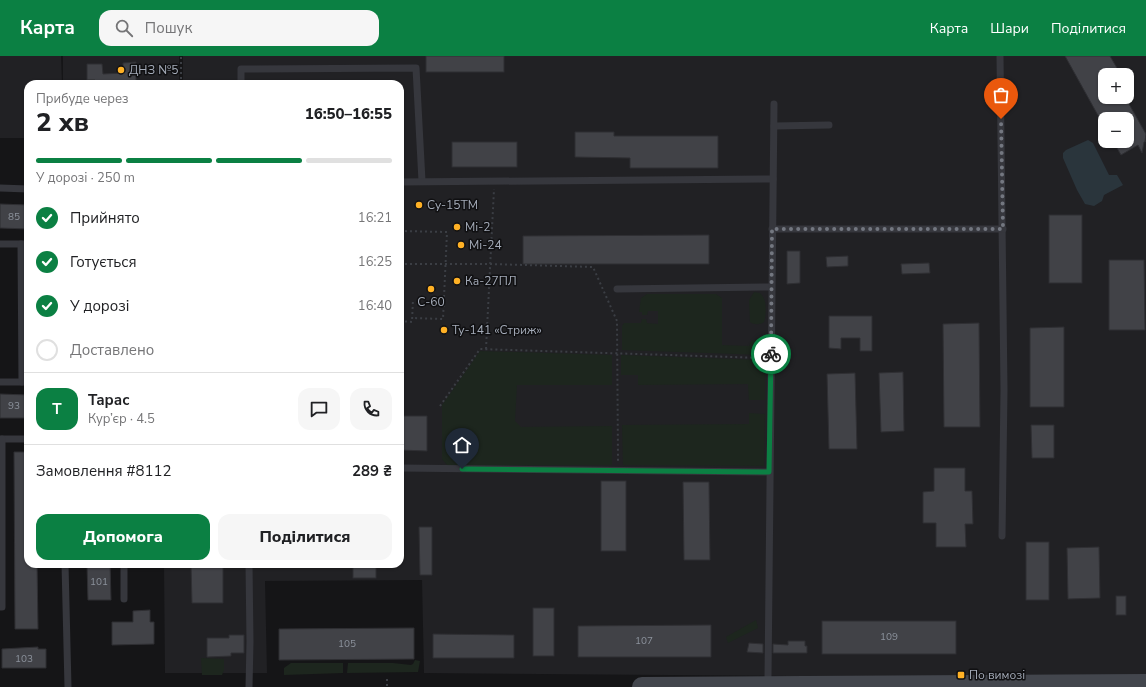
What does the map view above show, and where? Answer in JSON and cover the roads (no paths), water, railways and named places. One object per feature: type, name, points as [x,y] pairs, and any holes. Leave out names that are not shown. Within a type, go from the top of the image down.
[{"type":"main road","points":[[642,687],[1146,684]]},
{"type":"lane","points":[[1000,56],[1004,390],[1002,536]]},
{"type":"lane","points":[[241,80],[241,69],[416,68],[422,181]]},
{"type":"lane","points":[[768,677],[774,104]]},
{"type":"lane","points":[[774,126],[829,125]]},
{"type":"lane","points":[[404,182],[773,179]]},
{"type":"lane","points":[[0,188],[24,189]]},
{"type":"lane","points":[[772,229],[1003,229]]},
{"type":"lane","points":[[0,244],[24,244]]},
{"type":"lane","points":[[617,289],[771,286]]},
{"type":"lane","points":[[0,382],[24,382]]},
{"type":"lane","points":[[0,607],[2,607],[1,439],[24,440]]},
{"type":"lane","points":[[404,468],[769,472]]},
{"type":"lane","points":[[65,568],[68,687]]},
{"type":"lane","points":[[124,568],[124,600]]},
{"type":"lane","points":[[249,568],[249,687]]},
{"type":"place","name":"ДНЗ №5","points":[[121,70]]},
{"type":"place","name":"Су-15ТМ","points":[[419,205]]},
{"type":"place","name":"Мі-2","points":[[457,227]]},
{"type":"place","name":"Мі-24","points":[[461,245]]},
{"type":"place","name":"Ка-27ПЛ","points":[[457,281]]},
{"type":"place","name":"С-60","points":[[431,289]]},
{"type":"place","name":"Ту-141 «Стриж»","points":[[444,330]]},
{"type":"place","name":"По вимозі","points":[[961,675]]}]
